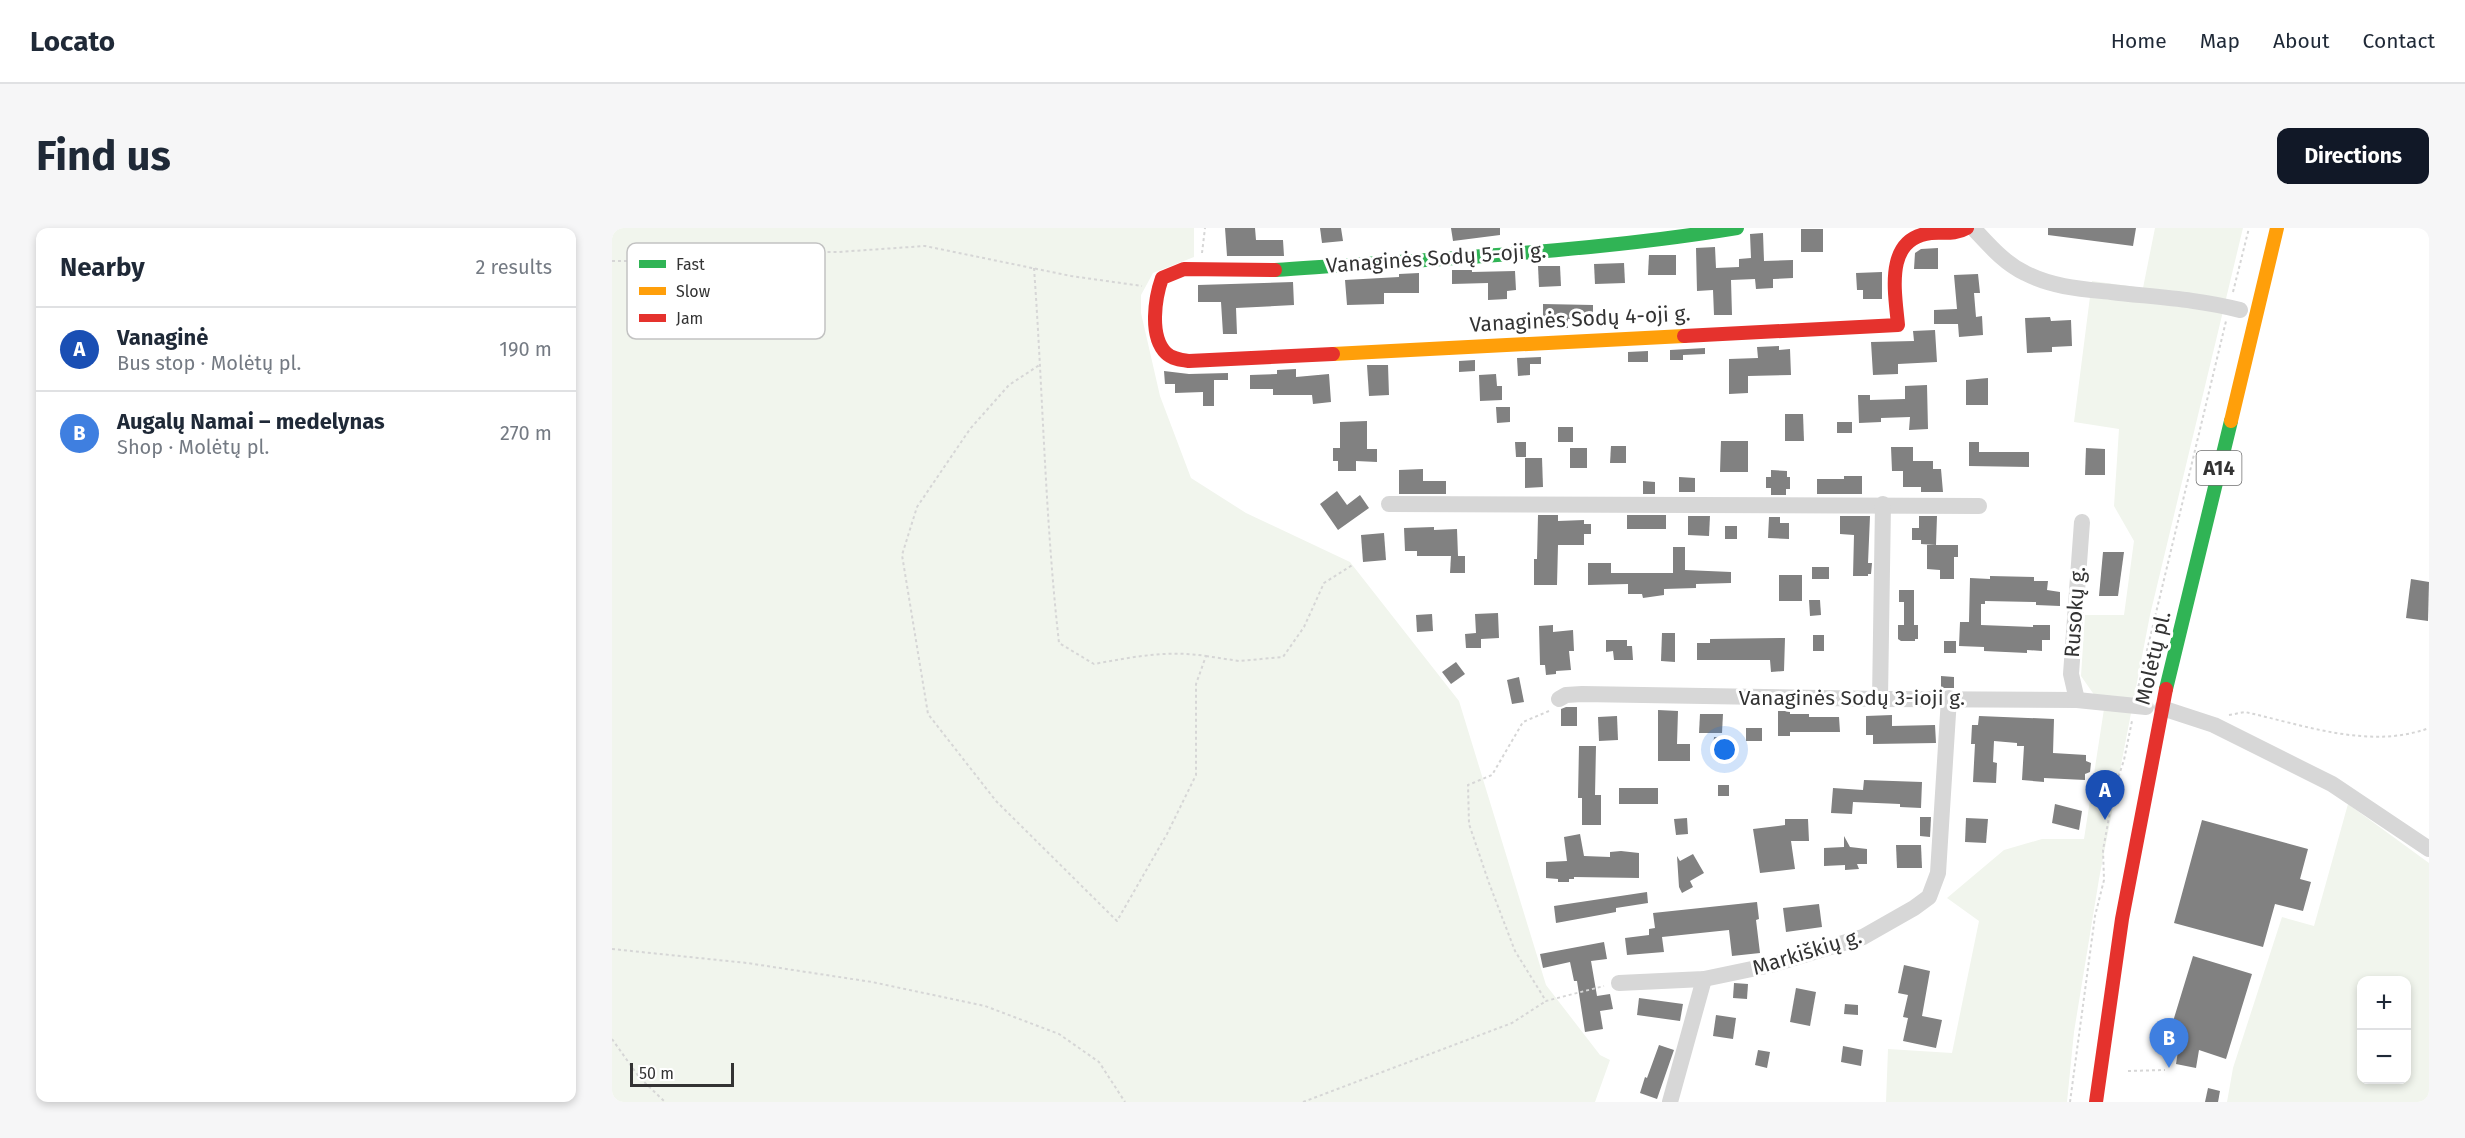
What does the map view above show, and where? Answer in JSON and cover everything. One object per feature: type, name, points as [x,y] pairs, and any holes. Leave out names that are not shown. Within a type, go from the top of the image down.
[{"type":"main road","name":"Vanaginės Sodų 5-oji g.","points":[[1157,288],[1161,278],[1184,269],[1273,270],[1586,247],[1689,236],[1737,228]]},
{"type":"main road","name":"Vanaginės Sodų 4-oji g.","points":[[1157,288],[1155,303],[1161,347],[1170,356],[1189,361],[1898,325],[1896,258],[1901,245],[1910,238],[1924,234],[1962,232],[1967,228]]},
{"type":"main road","name":"Molėtų pl.","points":[[2096,1102],[2150,707],[2277,228]]},
{"type":"street","points":[[1973,228],[2001,257],[2023,272],[2042,281],[2064,287],[2165,298],[2239,310]]},
{"type":"street","points":[[1389,504],[1979,506]]},
{"type":"street","points":[[1880,699],[1882,504]]},
{"type":"street","name":"Rusokų g.","points":[[2077,700],[2071,674],[2082,522]]},
{"type":"street","name":"Vanaginės Sodų 3-ioji g.","points":[[1555,704],[1566,695],[1582,694],[2077,700],[2150,707],[2214,725],[2332,784],[2429,849]]},
{"type":"street","name":"Markiškių g.","points":[[1619,983],[1704,979],[1771,965],[1863,937],[1929,897],[1938,873],[1949,698]]},
{"type":"street","points":[[1670,1102],[1704,979]]},
{"type":"path","points":[[1201,268],[1205,228]]},
{"type":"path","points":[[825,252],[925,246],[1034,268],[1157,288]]},
{"type":"path","points":[[1034,268],[1041,364],[1050,565],[1059,643],[1094,664],[1142,656],[1185,653],[1239,661],[1283,657],[1304,627],[1324,583],[1354,564]]},
{"type":"path","points":[[1041,364],[1009,385],[970,429],[916,507],[902,555],[928,714],[996,801],[1117,921],[1125,902],[1167,834],[1196,775],[1196,684],[1206,656]]},
{"type":"path","points":[[1546,1001],[1515,951],[1489,884],[1469,824],[1468,785],[1492,775],[1523,722],[1555,704]]},
{"type":"path","points":[[2214,725],[2232,714],[2245,712],[2347,735],[2374,737],[2403,735],[2429,728]]},
{"type":"path","points":[[612,949],[770,967],[872,982],[985,1006],[1059,1034],[1099,1062],[1125,1102]]},
{"type":"path","points":[[1303,1102],[1512,1023],[1546,1001],[1582,990],[1619,983]]},
{"type":"path","points":[[612,1039],[639,1077],[665,1102]]},
{"type":"path","points":[[2128,1071],[2165,1070]]},
{"type":"shaded area","points":[[612,228],[1194,228],[1194,257],[1153,273],[1141,295],[1141,313],[1160,396],[1191,478],[1246,513],[1350,562],[1459,701],[1546,985],[1600,1055],[1610,1060],[1595,1102],[612,1102]]},
{"type":"shaded area","points":[[2155,228],[2243,228],[2150,615],[2099,879],[2074,1032],[2067,1102],[1886,1102],[1888,1049],[1952,1053],[1979,921],[1947,898],[2004,850],[2042,839],[2084,839],[2104,709],[2081,676],[2085,615],[2124,615],[2134,541],[2114,506],[2119,429],[2074,422],[2092,281],[2143,288]]},
{"type":"shaded area","points":[[2348,804],[2429,863],[2429,1102],[2227,1102],[2233,1068],[2282,917],[2314,926]]},
{"type":"building","points":[[1225,228],[1255,228],[1256,240],[1283,240],[1284,256],[1227,256]]},
{"type":"building","points":[[1320,228],[1341,228],[1343,241],[1322,243]]},
{"type":"building","points":[[1451,228],[1500,228],[1500,235],[1453,241]]},
{"type":"building","points":[[2048,228],[2136,228],[2133,246],[2048,235]]},
{"type":"building","points":[[1801,229],[1823,229],[1823,252],[1801,252]]},
{"type":"building","points":[[1763,233],[1764,261],[1793,260],[1793,278],[1773,279],[1773,288],[1756,289],[1755,279],[1731,280],[1732,315],[1714,315],[1713,290],[1697,291],[1696,248],[1715,247],[1716,268],[1739,267],[1739,259],[1751,258],[1750,234]]},
{"type":"building","points":[[1938,248],[1938,269],[1914,269],[1915,253],[1921,249]]},
{"type":"building","points":[[1649,255],[1676,255],[1676,275],[1648,275]]},
{"type":"building","points":[[1624,263],[1625,283],[1595,284],[1594,264]]},
{"type":"building","points":[[1538,266],[1560,266],[1561,286],[1539,287]]},
{"type":"building","points":[[1452,270],[1515,271],[1516,290],[1507,291],[1507,299],[1488,300],[1488,283],[1452,284]]},
{"type":"building","points":[[1882,272],[1882,299],[1863,299],[1863,290],[1857,290],[1856,273]]},
{"type":"building","points":[[1419,273],[1419,293],[1384,293],[1384,304],[1347,305],[1345,280],[1399,277],[1399,274]]},
{"type":"building","points":[[1978,274],[1980,293],[1974,293],[1976,317],[1982,316],[1983,335],[1959,337],[1958,324],[1934,324],[1934,310],[1957,309],[1954,275]]},
{"type":"building","points":[[1293,282],[1294,305],[1236,308],[1237,334],[1223,334],[1221,302],[1198,302],[1198,285]]},
{"type":"building","points":[[1543,304],[1593,305],[1593,319],[1568,319],[1568,328],[1543,329]]},
{"type":"building","points":[[2050,317],[2051,321],[2071,320],[2072,346],[2052,347],[2052,352],[2027,353],[2025,318]]},
{"type":"building","points":[[1935,330],[1937,362],[1898,364],[1898,374],[1873,375],[1871,342],[1914,341],[1913,331]]},
{"type":"building","points":[[1779,346],[1779,350],[1790,349],[1791,375],[1748,376],[1748,393],[1729,394],[1729,359],[1758,358],[1757,347]]},
{"type":"building","points":[[1705,348],[1705,354],[1683,355],[1683,360],[1670,360],[1670,350]]},
{"type":"building","points":[[1648,351],[1648,362],[1628,362],[1628,352]]},
{"type":"building","points":[[1541,357],[1541,364],[1530,364],[1530,375],[1518,376],[1517,358]]},
{"type":"building","points":[[1475,360],[1475,371],[1459,372],[1459,361]]},
{"type":"building","points":[[1367,365],[1388,365],[1389,395],[1369,396]]},
{"type":"building","points":[[1296,369],[1296,377],[1329,374],[1331,402],[1313,404],[1312,395],[1273,395],[1273,389],[1250,389],[1250,375],[1277,374],[1277,370]]},
{"type":"building","points":[[1164,371],[1189,374],[1228,373],[1228,380],[1214,380],[1214,406],[1203,406],[1203,392],[1175,393],[1175,384],[1165,384]]},
{"type":"building","points":[[1496,374],[1497,386],[1502,386],[1502,400],[1480,401],[1479,375]]},
{"type":"building","points":[[1988,378],[1988,405],[1966,405],[1966,380]]},
{"type":"building","points":[[1927,385],[1928,429],[1909,430],[1910,417],[1881,418],[1881,422],[1859,423],[1858,395],[1870,395],[1870,400],[1905,399],[1905,386]]},
{"type":"building","points":[[1496,407],[1510,407],[1510,422],[1497,423]]},
{"type":"building","points":[[1785,414],[1803,414],[1804,441],[1785,441]]},
{"type":"building","points":[[1367,421],[1367,449],[1377,449],[1377,462],[1356,461],[1356,471],[1338,471],[1338,461],[1333,461],[1333,448],[1340,448],[1340,422]]},
{"type":"building","points":[[1837,422],[1852,422],[1852,433],[1837,433]]},
{"type":"building","points":[[1558,427],[1573,427],[1573,442],[1558,442]]},
{"type":"building","points":[[1721,441],[1748,441],[1748,472],[1720,472]]},
{"type":"building","points":[[1515,442],[1526,442],[1526,457],[1516,457]]},
{"type":"building","points":[[1969,442],[1979,442],[1979,452],[2029,452],[2029,467],[1969,466]]},
{"type":"building","points":[[1611,446],[1626,446],[1626,463],[1610,463]]},
{"type":"building","points":[[1891,447],[1913,447],[1913,461],[1933,461],[1933,469],[1941,469],[1943,492],[1921,492],[1921,487],[1903,487],[1903,471],[1892,471]]},
{"type":"building","points":[[1570,448],[1587,448],[1587,468],[1570,468]]},
{"type":"building","points":[[2086,448],[2105,449],[2105,475],[2085,475]]},
{"type":"building","points":[[1525,458],[1542,458],[1543,487],[1525,488]]},
{"type":"building","points":[[1423,469],[1423,481],[1446,481],[1446,494],[1399,494],[1399,470]]},
{"type":"building","points":[[1771,470],[1787,471],[1787,477],[1790,477],[1790,489],[1786,489],[1786,495],[1771,495],[1771,488],[1766,488],[1766,477],[1771,477]]},
{"type":"building","points":[[1844,476],[1862,476],[1862,494],[1817,494],[1817,479],[1844,479]]},
{"type":"building","points":[[1679,477],[1695,478],[1695,492],[1679,492]]},
{"type":"building","points":[[1643,481],[1655,482],[1655,494],[1643,494]]},
{"type":"building","points":[[1337,491],[1347,505],[1360,495],[1369,508],[1338,530],[1320,504]]},
{"type":"building","points":[[1538,515],[1558,515],[1558,521],[1584,520],[1584,524],[1591,524],[1591,534],[1584,534],[1584,545],[1558,545],[1557,585],[1534,585]]},
{"type":"building","points":[[1627,515],[1666,515],[1666,529],[1627,529]]},
{"type":"building","points":[[1688,516],[1710,516],[1709,536],[1688,535]]},
{"type":"building","points":[[1840,516],[1870,516],[1868,563],[1872,563],[1871,574],[1868,576],[1853,576],[1854,535],[1840,534]]},
{"type":"building","points":[[1919,516],[1937,516],[1936,545],[1921,544],[1921,540],[1912,540],[1912,528],[1919,528]]},
{"type":"building","points":[[1769,517],[1780,517],[1780,523],[1789,523],[1789,539],[1768,538]]},
{"type":"building","points":[[1725,526],[1737,526],[1737,539],[1725,539]]},
{"type":"building","points":[[1434,527],[1434,530],[1457,529],[1458,556],[1417,556],[1417,551],[1405,551],[1404,528]]},
{"type":"building","points":[[1384,533],[1386,560],[1363,562],[1361,535]]},
{"type":"building","points":[[1927,545],[1958,545],[1958,557],[1954,557],[1954,579],[1940,579],[1940,570],[1927,569]]},
{"type":"building","points":[[1673,547],[1685,547],[1685,570],[1731,572],[1731,583],[1696,584],[1696,588],[1664,589],[1664,595],[1643,598],[1642,594],[1628,594],[1628,584],[1588,585],[1588,563],[1611,563],[1611,573],[1673,573]]},
{"type":"building","points":[[2103,552],[2124,552],[2118,596],[2099,596]]},
{"type":"building","points":[[1451,556],[1465,556],[1465,573],[1450,573]]},
{"type":"building","points":[[1812,567],[1829,567],[1829,579],[1812,579]]},
{"type":"building","points":[[1779,575],[1802,575],[1802,601],[1779,601]]},
{"type":"building","points":[[1990,576],[2034,577],[2034,581],[2048,581],[2047,590],[2060,592],[2060,606],[2036,605],[2036,602],[1985,601],[1985,604],[1981,604],[1981,625],[2033,627],[2033,625],[2050,625],[2050,640],[2042,640],[2042,651],[2027,650],[2027,653],[1984,651],[1984,647],[1959,646],[1960,622],[1969,622],[1970,578],[1990,579]]},
{"type":"building","points":[[2411,579],[2429,582],[2428,621],[2406,618]]},
{"type":"building","points":[[1899,590],[1914,590],[1914,625],[1918,625],[1918,639],[1915,641],[1898,639],[1898,625],[1904,625],[1904,602],[1899,602]]},
{"type":"building","points":[[1809,600],[1820,600],[1821,615],[1810,616]]},
{"type":"building","points":[[1498,613],[1499,638],[1481,639],[1481,648],[1466,648],[1465,634],[1476,633],[1475,614]]},
{"type":"building","points":[[1432,614],[1433,631],[1417,632],[1416,615]]},
{"type":"building","points":[[1553,625],[1553,632],[1573,630],[1574,651],[1569,651],[1571,670],[1556,671],[1556,674],[1546,675],[1545,665],[1540,665],[1539,626]]},
{"type":"building","points":[[1662,633],[1675,633],[1675,662],[1661,661]]},
{"type":"building","points":[[1813,635],[1824,635],[1824,651],[1813,651]]},
{"type":"building","points":[[1785,638],[1784,671],[1771,672],[1770,660],[1697,660],[1697,643],[1710,643],[1710,639]]},
{"type":"building","points":[[1606,640],[1627,640],[1627,646],[1632,646],[1633,660],[1614,660],[1613,651],[1606,652]]},
{"type":"building","points":[[1944,641],[1956,641],[1956,653],[1944,653]]},
{"type":"building","points":[[1456,662],[1465,674],[1451,684],[1442,672]]},
{"type":"building","points":[[1941,676],[1954,677],[1954,688],[1941,688]]},
{"type":"building","points":[[1519,677],[1524,702],[1512,704],[1507,680]]},
{"type":"building","points":[[1577,707],[1577,726],[1561,726],[1561,709]]},
{"type":"building","points":[[1658,710],[1678,711],[1677,744],[1690,744],[1690,761],[1658,761]]},
{"type":"building","points":[[1778,711],[1790,711],[1790,714],[1809,714],[1809,717],[1839,717],[1840,732],[1790,732],[1790,736],[1778,736]]},
{"type":"building","points":[[1700,714],[1723,714],[1722,733],[1699,733]]},
{"type":"building","points":[[1892,715],[1892,726],[1935,725],[1936,743],[1873,744],[1873,735],[1866,735],[1866,716]]},
{"type":"building","points":[[1617,716],[1618,740],[1599,741],[1598,717]]},
{"type":"building","points":[[1979,716],[2054,719],[2053,753],[2086,755],[2086,761],[2091,763],[2090,772],[2085,774],[2085,780],[2044,778],[2044,782],[2022,780],[2024,746],[2017,746],[2017,743],[1994,741],[1993,762],[1997,763],[1996,783],[1973,782],[1975,744],[1971,744],[1972,725],[1978,725]]},
{"type":"building","points":[[1746,728],[1762,728],[1762,741],[1746,741]]},
{"type":"building","points":[[1714,737],[1728,738],[1727,749],[1713,748]]},
{"type":"building","points":[[1579,746],[1596,746],[1595,795],[1601,795],[1601,825],[1582,825],[1582,798],[1578,798]]},
{"type":"building","points":[[1864,780],[1922,782],[1921,808],[1900,807],[1900,804],[1853,802],[1852,814],[1831,813],[1833,788],[1863,790]]},
{"type":"building","points":[[1718,785],[1729,785],[1729,796],[1718,796]]},
{"type":"building","points":[[1619,788],[1658,788],[1658,804],[1619,804]]},
{"type":"building","points":[[2055,804],[2082,811],[2079,830],[2052,823]]},
{"type":"building","points":[[1920,817],[1931,817],[1930,837],[1920,836]]},
{"type":"building","points":[[1687,818],[1688,834],[1676,835],[1674,819]]},
{"type":"building","points":[[1966,818],[1988,819],[1986,843],[1965,842]]},
{"type":"building","points":[[1785,819],[1808,819],[1809,841],[1791,841],[1795,869],[1760,873],[1753,829],[1785,825]]},
{"type":"building","points":[[2202,820],[2308,849],[2300,879],[2311,882],[2303,911],[2275,904],[2263,947],[2174,923]]},
{"type":"building","points":[[1580,834],[1584,856],[1610,857],[1610,852],[1621,851],[1639,853],[1639,878],[1574,877],[1574,879],[1569,879],[1569,882],[1558,882],[1558,879],[1546,878],[1546,862],[1567,861],[1564,837]]},
{"type":"building","points":[[1844,836],[1850,847],[1867,849],[1867,864],[1857,864],[1859,869],[1845,870],[1845,865],[1824,866],[1824,848],[1844,847]]},
{"type":"building","points":[[1896,845],[1921,845],[1922,868],[1897,868]]},
{"type":"building","points":[[1693,854],[1704,873],[1690,881],[1693,887],[1682,893],[1679,887],[1677,856],[1680,861]]},
{"type":"building","points":[[1647,892],[1648,903],[1616,908],[1616,912],[1556,923],[1554,906]]},
{"type":"building","points":[[1757,902],[1759,919],[1756,920],[1760,953],[1732,956],[1729,930],[1662,937],[1664,952],[1627,955],[1625,938],[1649,935],[1649,929],[1655,928],[1653,913]]},
{"type":"building","points":[[1819,904],[1822,927],[1786,932],[1783,908]]},
{"type":"building","points":[[1604,942],[1607,959],[1591,961],[1597,996],[1610,994],[1613,1009],[1600,1011],[1603,1029],[1585,1032],[1577,981],[1574,981],[1570,962],[1543,968],[1540,954]]},
{"type":"building","points":[[2193,956],[2252,974],[2226,1059],[2199,1050],[2196,1068],[2176,1064],[2179,1045],[2167,1041]]},
{"type":"building","points":[[1904,965],[1930,971],[1922,1016],[1942,1020],[1936,1048],[1903,1041],[1908,1018],[1903,1017],[1908,995],[1898,993]]},
{"type":"building","points":[[1734,983],[1748,984],[1747,999],[1733,998]]},
{"type":"building","points":[[1796,988],[1816,992],[1810,1026],[1790,1022]]},
{"type":"building","points":[[1639,998],[1683,1004],[1680,1021],[1637,1015]]},
{"type":"building","points":[[1845,1004],[1858,1005],[1858,1015],[1844,1014]]},
{"type":"building","points":[[1716,1015],[1736,1018],[1733,1039],[1713,1036]]},
{"type":"building","points":[[1659,1045],[1674,1050],[1657,1099],[1640,1093]]},
{"type":"building","points":[[1843,1046],[1863,1050],[1861,1066],[1841,1062]]},
{"type":"building","points":[[1758,1050],[1770,1052],[1767,1068],[1755,1065]]},
{"type":"building","points":[[2208,1088],[2220,1091],[2218,1102],[2205,1102]]},
{"type":"traffic: fast","points":[[1275,270],[1622,244],[1737,228]]},
{"type":"traffic: fast","points":[[2166,689],[2231,421]]},
{"type":"traffic: slow","points":[[2231,421],[2277,228]]},
{"type":"traffic: slow","points":[[1333,354],[1684,336]]},
{"type":"traffic: jam","points":[[1684,336],[1898,325],[1895,297],[1896,269],[1899,256],[1906,245],[1916,237],[1967,228]]},
{"type":"traffic: jam","points":[[1275,270],[1184,269],[1162,278],[1155,317],[1157,337],[1161,346],[1171,357],[1189,361],[1333,354]]},
{"type":"traffic: jam","points":[[2096,1102],[2122,919],[2166,689]]},
{"type":"place","name":"Vanaginė","points":[[2105,820]]},
{"type":"place","name":"Augalų Namai – medelynas","points":[[2169,1068]]}]
